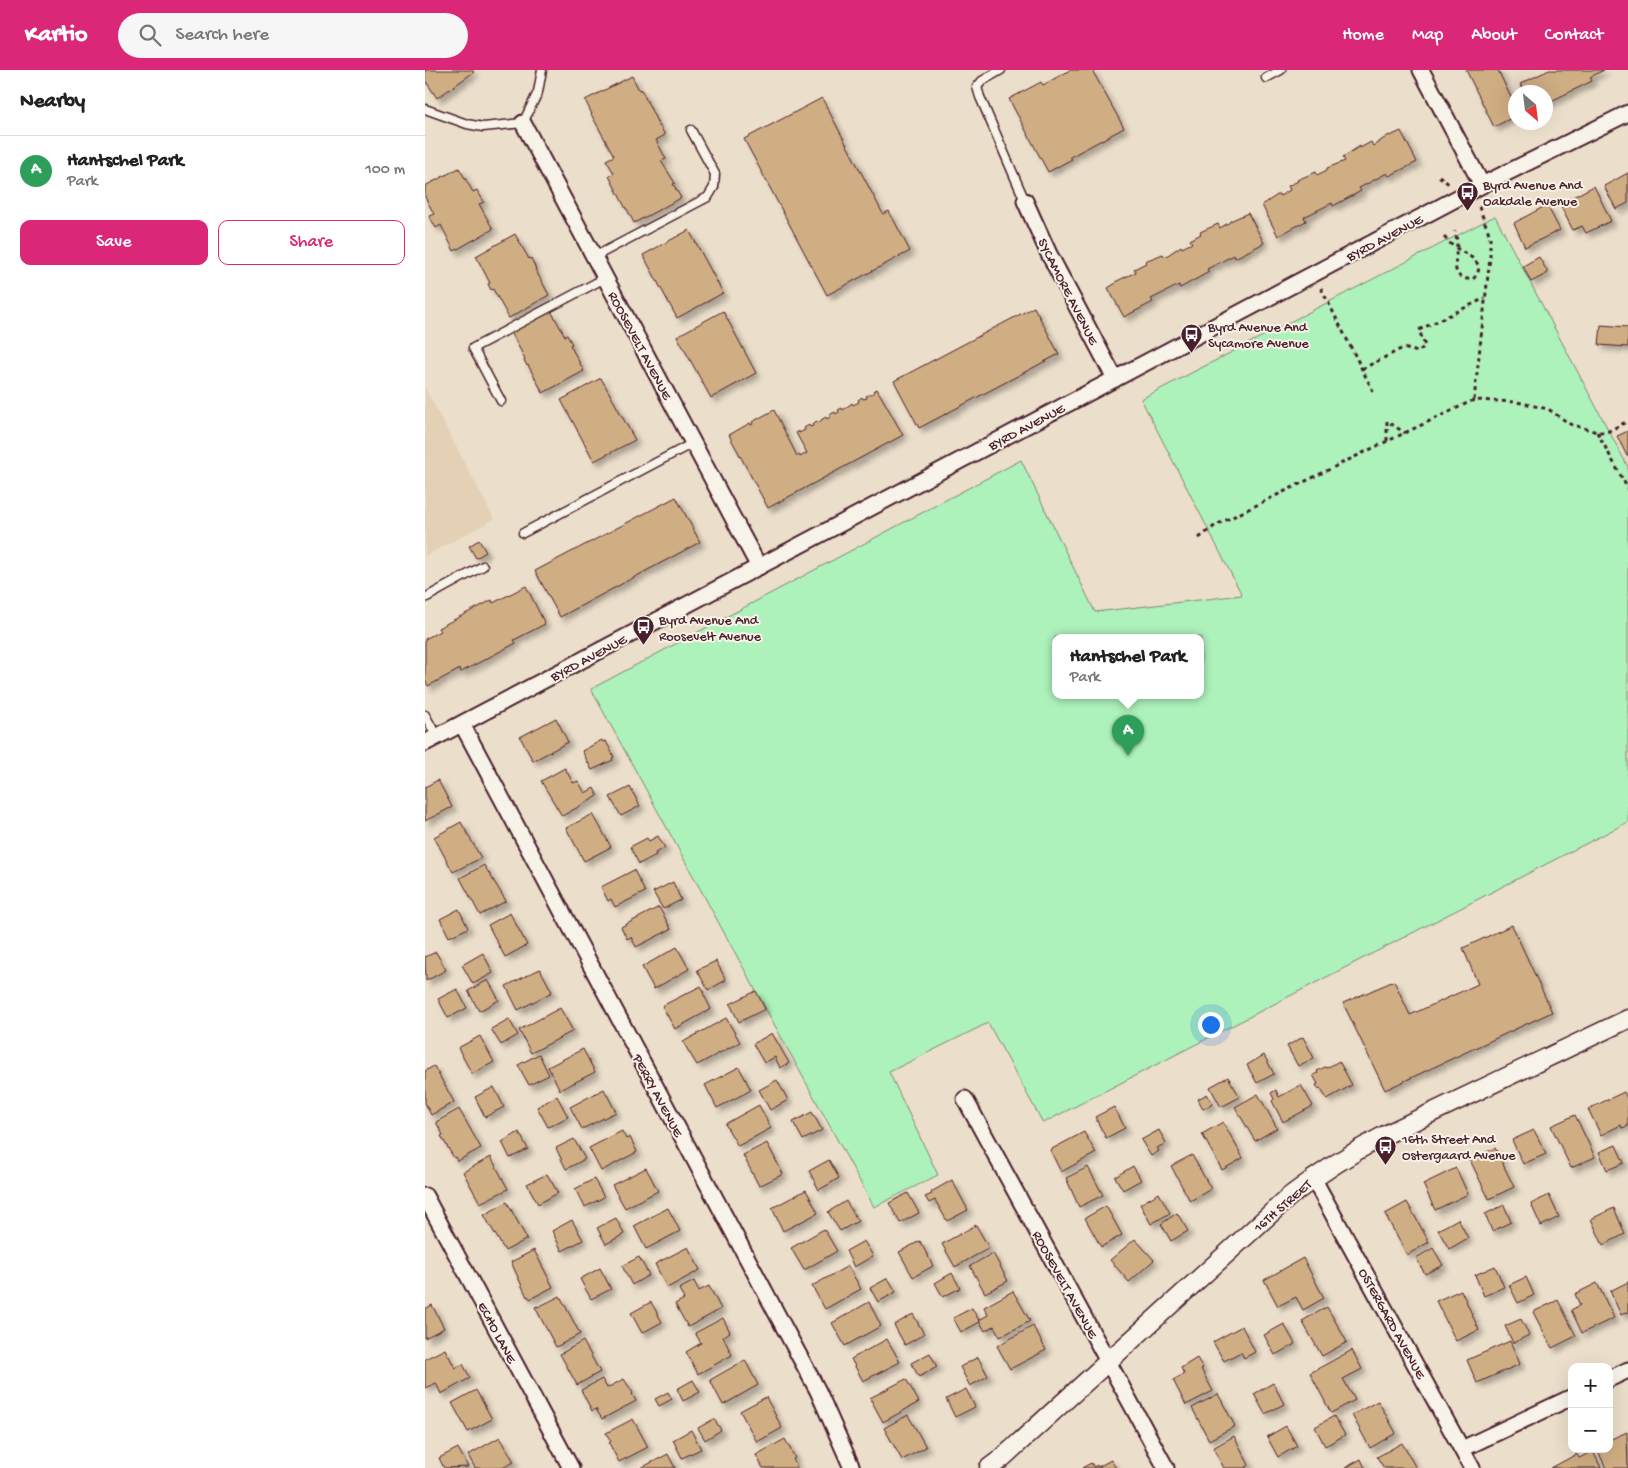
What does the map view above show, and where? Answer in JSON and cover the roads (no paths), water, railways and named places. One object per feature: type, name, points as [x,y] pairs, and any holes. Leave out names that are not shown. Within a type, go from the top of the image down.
[{"type":"street","points":[[1421,70],[1482,185]]},
{"type":"street","name":"BYRD AVENUE","points":[[431,740],[1482,185],[1628,113]]},
{"type":"street","name":"ROOSEVELT AVENUE","points":[[523,123],[759,567]]},
{"type":"street","name":"SYCAMORE AVENUE","points":[[1025,201],[1049,254],[1115,379]]},
{"type":"street","name":"PERRY AVENUE","points":[[462,724],[818,1391],[853,1468]]},
{"type":"street","name":"16TH STREET","points":[[989,1468],[1109,1362],[1290,1196],[1313,1178],[1385,1135],[1628,1019]]},
{"type":"street","name":"ROOSEVELT AVENUE","points":[[965,1099],[1166,1468]]},
{"type":"street","name":"OSTERGARD AVENUE","points":[[1313,1178],[1472,1468]]},
{"type":"street","name":"ECHO LANE","points":[[425,1196],[571,1468]]},
{"type":"street","points":[[1613,1377],[1628,1370]]},
{"type":"street","points":[[1462,1450],[1568,1399]]},
{"type":"lane","points":[[425,108],[467,124],[483,127],[523,123],[538,92],[542,70]]},
{"type":"lane","points":[[1001,70],[981,80],[977,87],[1025,201]]},
{"type":"lane","points":[[1266,78],[1281,70]]},
{"type":"lane","points":[[594,257],[708,197],[714,187],[715,174],[691,130]]},
{"type":"lane","points":[[501,401],[473,348],[605,278]]},
{"type":"lane","points":[[523,533],[693,443]]},
{"type":"lane","points":[[425,598],[483,566]]},
{"type":"lane","points":[[425,715],[431,740]]},
{"type":"place","name":"Byrd Avenue And Oakdale Avenue","points":[[1467,211]]},
{"type":"place","name":"Byrd Avenue And Sycamore Avenue","points":[[1192,353]]},
{"type":"place","name":"Byrd Avenue And Roosevelt Avenue","points":[[643,646]]},
{"type":"place","name":"Hantschel Park","points":[[1128,756]]},
{"type":"place","name":"16th Street And Ostergaard Avenue","points":[[1386,1165]]}]
